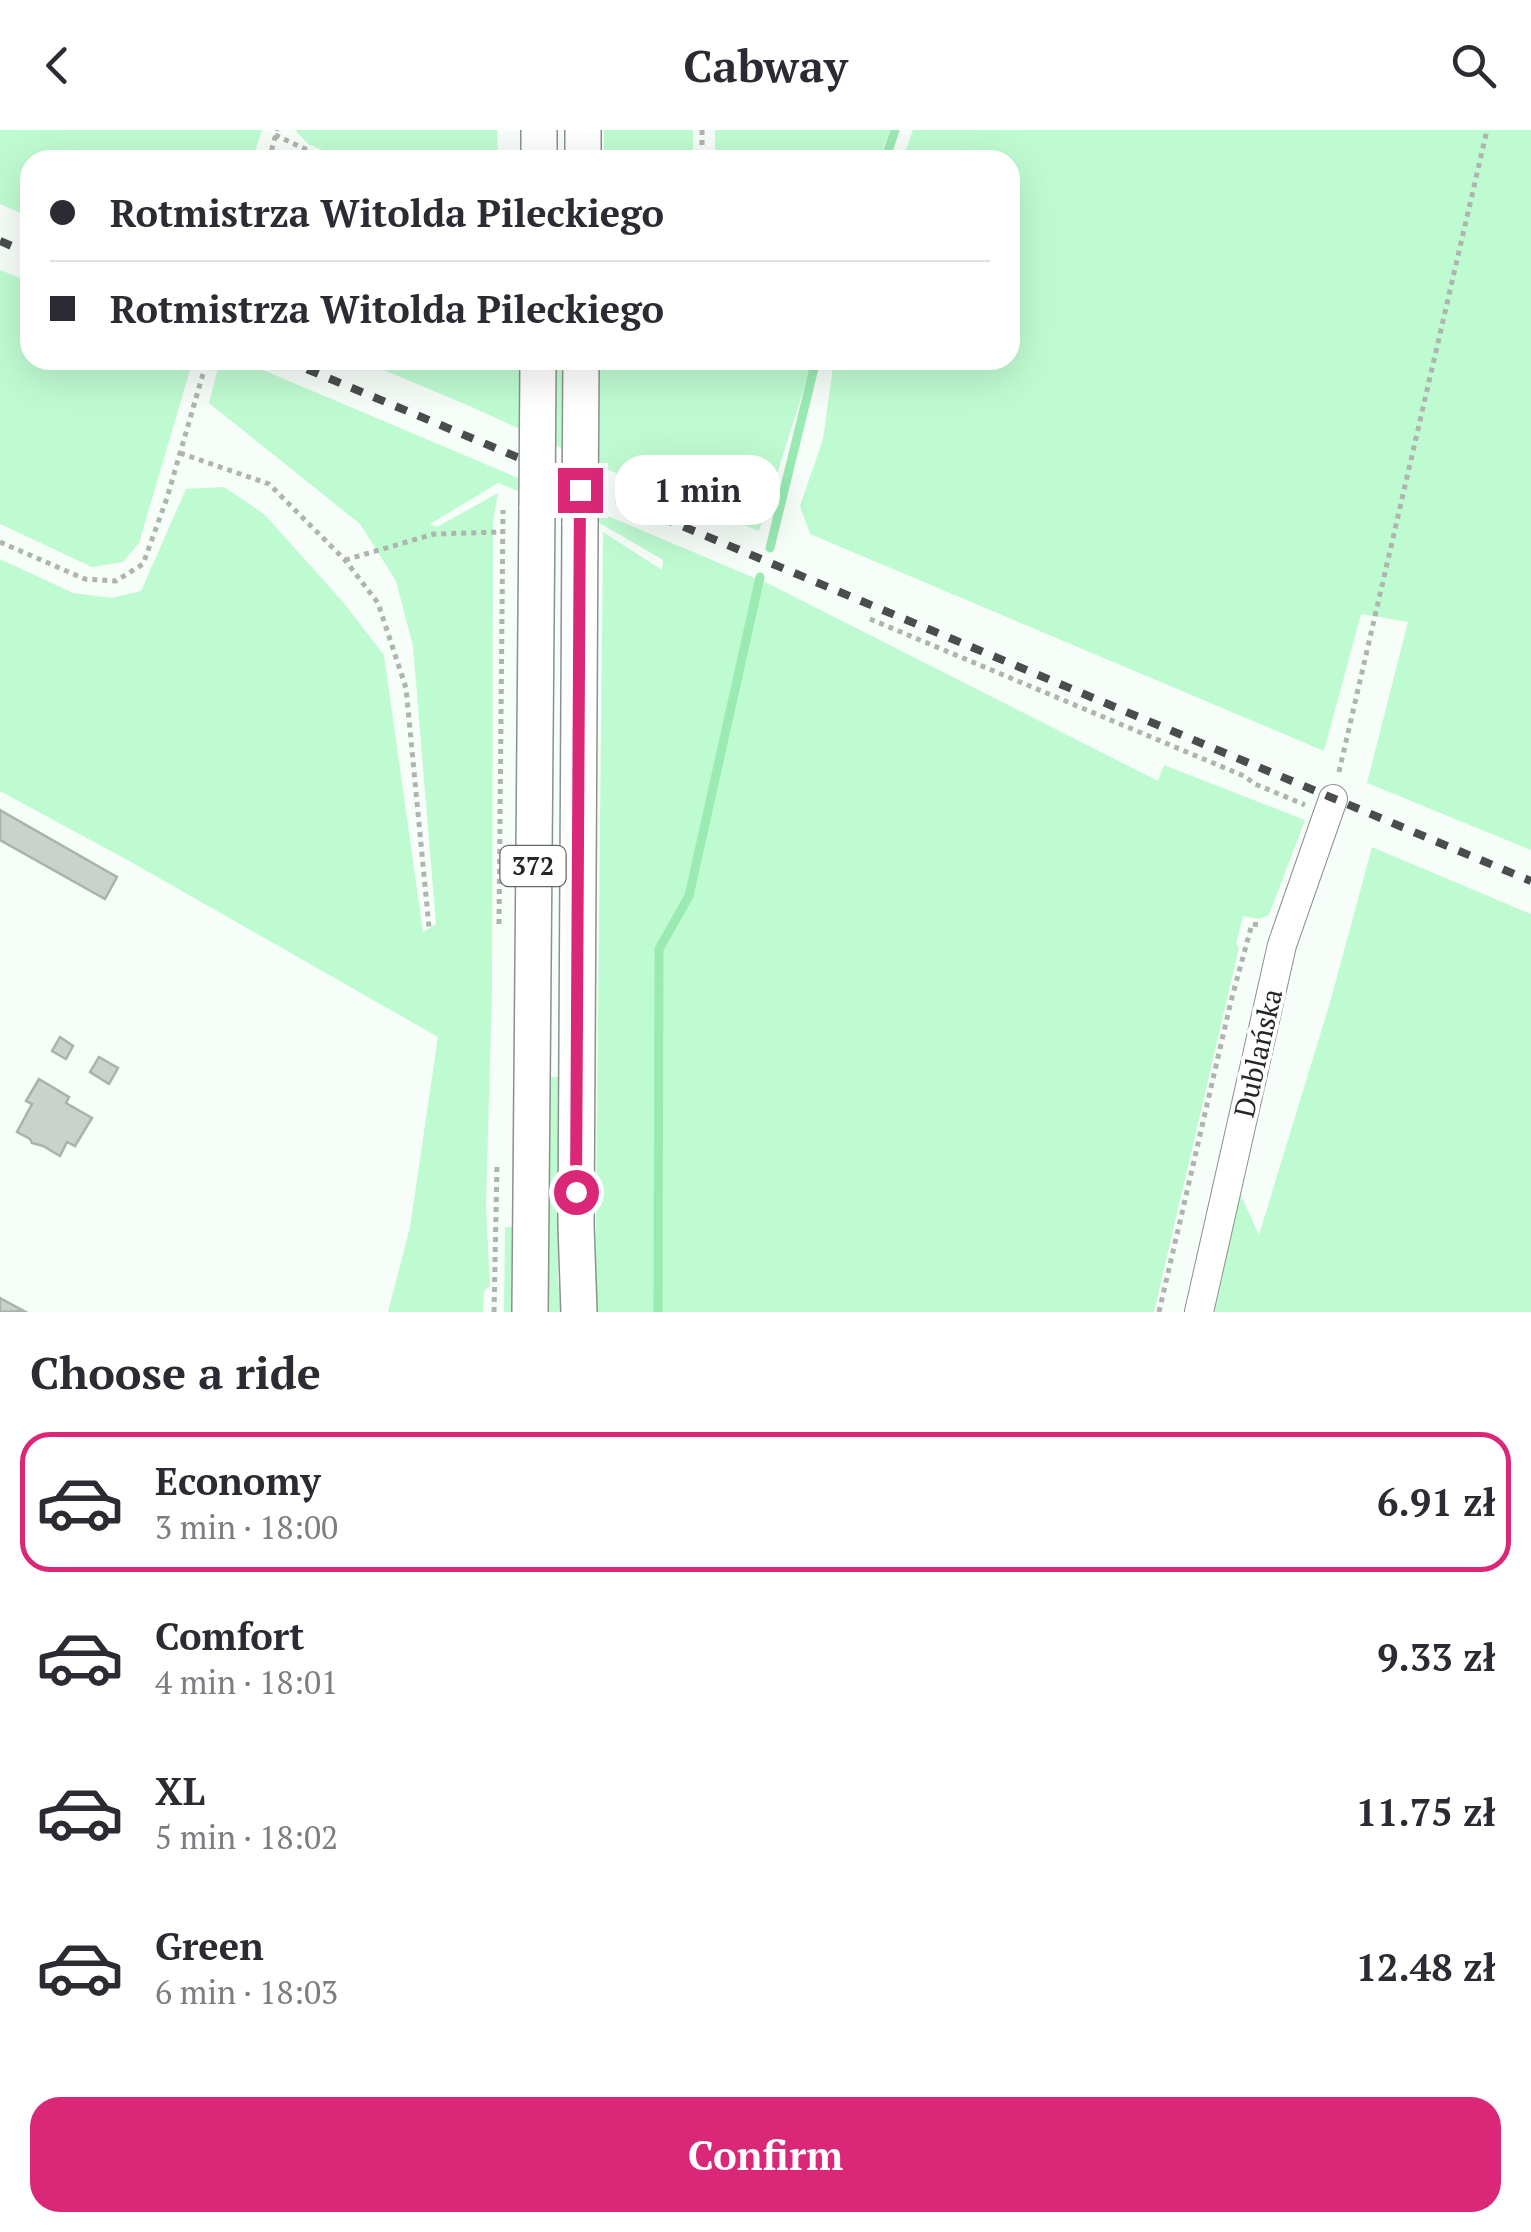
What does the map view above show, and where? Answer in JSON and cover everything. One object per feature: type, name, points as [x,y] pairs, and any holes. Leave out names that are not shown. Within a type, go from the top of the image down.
[{"type":"main road","name":"372","points":[[530,1312],[538,370]]},
{"type":"main road","name":"372","points":[[579,1312],[576,1225],[581,370]]},
{"type":"lane","name":"Dublańska","points":[[1200,1312],[1282,945],[1324,804]]},
{"type":"path","points":[[870,618],[1256,784],[1324,804],[1487,130]]},
{"type":"path","points":[[276,133],[309,150]]},
{"type":"path","points":[[0,542],[85,580],[116,581],[143,564],[168,498],[204,370]]},
{"type":"path","points":[[180,453],[269,484],[346,560],[378,602],[406,688],[430,927]]},
{"type":"path","points":[[499,933],[503,494]]},
{"type":"path","points":[[346,560],[434,534],[502,532]]},
{"type":"path","points":[[1159,1312],[1248,937],[1252,924],[1268,922]]},
{"type":"path","points":[[494,1312],[497,1151]]},
{"type":"green space","points":[[0,130],[262,130],[255,150],[20,150],[20,213],[0,204]]},
{"type":"green space","points":[[295,130],[497,130],[498,150],[323,150],[308,144]]},
{"type":"green space","points":[[604,130],[693,130],[693,150],[604,150]]},
{"type":"green space","points":[[715,130],[890,130],[883,150],[715,150]]},
{"type":"green space","points":[[913,130],[1531,130],[1531,850],[1367,783],[1408,622],[1361,614],[1324,751],[810,534],[800,506],[823,439],[833,370],[1020,370],[1020,150],[906,150]]},
{"type":"green space","points":[[0,270],[20,278],[20,370],[190,370],[139,543],[123,562],[92,567],[0,524]]},
{"type":"green space","points":[[217,370],[263,370],[771,585],[1158,781],[1164,765],[1305,820],[1269,915],[1259,919],[1243,916],[1236,944],[1239,948],[1154,1312],[595,1312],[603,532],[662,570],[663,560],[603,525],[498,483],[430,524],[437,527],[498,493],[493,523],[492,990],[486,1206],[490,1286],[484,1291],[483,1312],[388,1312],[410,1227],[438,1037],[0,791],[0,559],[73,593],[112,598],[141,591],[186,489],[224,487],[264,514],[343,602],[384,655],[423,932],[436,924],[413,646],[396,581],[360,524],[209,403]]},
{"type":"green space","points":[[384,370],[810,370],[759,531],[642,485]]},
{"type":"green space","points":[[1372,847],[1531,914],[1531,1312],[1212,1312],[1240,1193],[1259,1235],[1331,999]]},
{"type":"green space","points":[[549,1077],[560,1077],[558,1280],[562,1312],[547,1312]]},
{"type":"green space","points":[[505,1227],[513,1227],[513,1312],[504,1312]]},
{"type":"building","points":[[0,810],[117,877],[105,899],[0,840]]},
{"type":"building","points":[[60,1037],[73,1046],[66,1059],[52,1051]]},
{"type":"building","points":[[99,1057],[118,1068],[109,1084],[90,1072]]},
{"type":"building","points":[[39,1079],[69,1097],[66,1103],[92,1118],[75,1146],[67,1142],[60,1156],[17,1132],[32,1104],[26,1101]]},
{"type":"building","points":[[0,1298],[24,1311],[0,1312]]},
{"type":"waterway","points":[[888,150],[895,130]]},
{"type":"waterway","points":[[770,548],[814,370]]},
{"type":"waterway","points":[[658,1312],[659,949],[689,896],[760,577]]},
{"type":"railway","points":[[0,241],[20,250]]},
{"type":"railway","points":[[309,370],[1531,881]]},
{"type":"route","points":[[576,1192],[580,490]]}]
